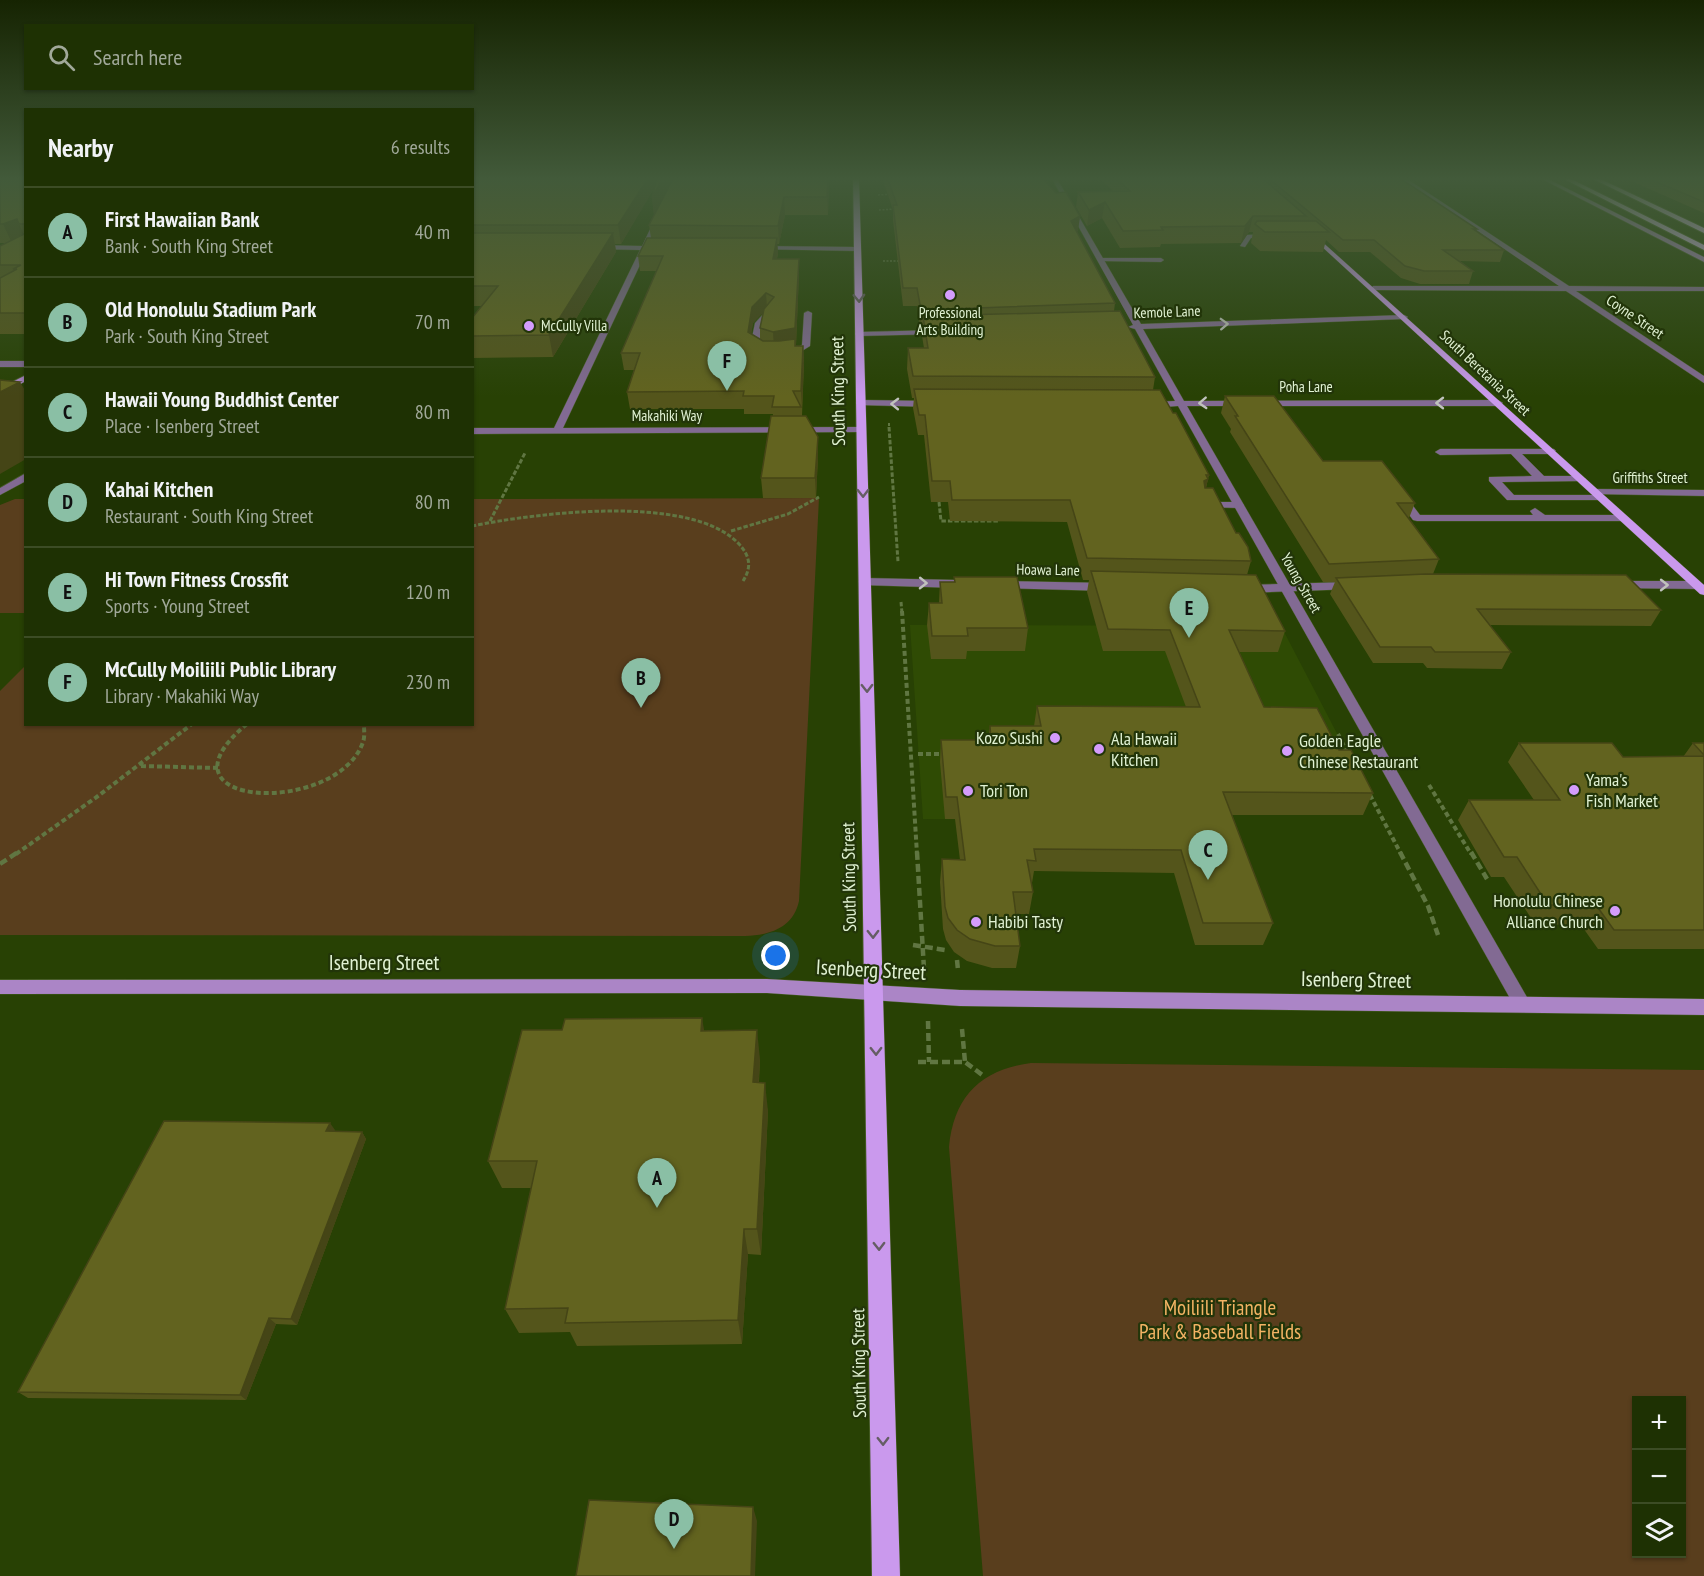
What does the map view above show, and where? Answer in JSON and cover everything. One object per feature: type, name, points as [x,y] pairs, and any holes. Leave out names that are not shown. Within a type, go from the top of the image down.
[{"type":"main road","name":"South King Street","points":[[857,251],[886,1576]]},
{"type":"main road","name":"South Beretania Street","points":[[1331,251],[1701,588]]},
{"type":"street","points":[[557,431],[613,317],[642,251]]},
{"type":"street","name":"Young Street","points":[[1096,251],[1522,1004]]},
{"type":"street","name":"Coyne Street","points":[[1511,251],[1704,380]]},
{"type":"street","points":[[1684,251],[1704,260]]},
{"type":"street","points":[[1101,260],[1161,260]]},
{"type":"street","points":[[1373,288],[1704,289]]},
{"type":"street","points":[[769,313],[759,323],[754,347],[759,351],[770,353]]},
{"type":"street","points":[[782,352],[794,352],[806,346],[808,313]]},
{"type":"street","name":"Kemole Lane","points":[[1123,328],[1404,317]]},
{"type":"street","points":[[859,334],[953,332]]},
{"type":"street","points":[[0,364],[24,364]]},
{"type":"street","points":[[0,392],[24,378]]},
{"type":"street","name":"Poha Lane","points":[[1138,405],[1209,402],[1498,403]]},
{"type":"street","points":[[861,404],[944,404]]},
{"type":"street","name":"Makahiki Way","points":[[474,431],[861,430]]},
{"type":"street","points":[[1440,452],[1551,451]]},
{"type":"street","points":[[1514,452],[1541,479]]},
{"type":"street","points":[[0,492],[24,477]]},
{"type":"street","points":[[1542,518],[1522,498],[1511,498],[1493,479],[1581,479]]},
{"type":"street","points":[[1397,493],[1418,518],[1624,518]]},
{"type":"street","name":"Griffiths Street","points":[[1522,498],[1704,493]]},
{"type":"street","points":[[1205,505],[1239,505]]},
{"type":"street","points":[[865,582],[968,584]]},
{"type":"street","name":"Hoawa Lane","points":[[992,585],[1121,587]]},
{"type":"street","points":[[1611,585],[1701,588]]},
{"type":"street","points":[[1238,589],[1287,590],[1362,586]]},
{"type":"street","name":"Isenberg Street","points":[[0,987],[767,986],[960,998],[1704,1007]]},
{"type":"path","points":[[883,261],[908,261]]},
{"type":"path","points":[[888,418],[924,968]]},
{"type":"path","points":[[490,521],[525,451]]},
{"type":"path","points":[[731,531],[782,517],[797,511],[819,496]]},
{"type":"path","points":[[939,502],[941,521],[999,521]]},
{"type":"path","points":[[474,525],[490,521],[567,514],[640,512],[705,522],[731,531],[741,542],[750,560],[743,581]]},
{"type":"path","points":[[0,864],[38,840],[189,726]]},
{"type":"path","points":[[244,726],[223,747],[217,762],[219,775],[230,786],[249,793],[273,794],[299,789],[325,779],[346,766],[360,750],[366,735],[364,726]]},
{"type":"path","points":[[918,754],[951,754]]},
{"type":"path","points":[[139,766],[218,768]]},
{"type":"path","points":[[913,945],[945,950]]},
{"type":"path","points":[[957,960],[958,970]]},
{"type":"path","points":[[928,1029],[929,1062]]},
{"type":"path","points":[[962,1029],[965,1062]]},
{"type":"path","points":[[918,1062],[965,1062],[985,1077]]},
{"type":"shaded area","points":[[910,625],[1281,626],[1355,768],[1051,820],[923,819]]},
{"type":"green space","points":[[819,498],[799,901],[792,918],[786,924],[771,932],[745,936],[0,935],[0,691],[24,667],[24,726],[474,726],[474,499]]},
{"type":"green space","points":[[15,499],[24,499],[24,613],[0,613],[0,505]]},
{"type":"green space","name":"Moiliili Triangle Park & Baseball Fields","points":[[1031,1063],[1704,1070],[1704,1576],[983,1576],[949,1147],[957,1113],[964,1100],[973,1088],[998,1072]]},
{"type":"building","points":[[0,251],[24,251],[24,313],[0,313],[0,278],[21,265],[0,265]]},
{"type":"building","points":[[474,251],[602,251],[549,335],[474,336],[474,316],[498,286],[474,286]]},
{"type":"building","points":[[641,251],[775,251],[773,259],[799,259],[795,328],[773,332],[760,328],[764,309],[774,297],[766,293],[752,307],[748,332],[763,341],[795,339],[795,346],[803,346],[801,391],[793,391],[801,407],[772,407],[774,396],[743,396],[744,391],[627,392],[640,353],[621,353],[663,256],[638,256]]},
{"type":"building","points":[[898,251],[1087,251],[1115,303],[921,310],[917,288],[903,288]]},
{"type":"building","points":[[1387,251],[1444,251],[1473,271],[1424,271],[1405,266]]},
{"type":"building","points":[[1120,311],[1155,377],[913,376],[908,348],[928,348],[923,316]]},
{"type":"building","points":[[0,380],[20,382],[0,392]]},
{"type":"building","points":[[914,389],[1160,390],[1173,413],[1176,413],[1209,475],[1206,475],[1208,479],[1204,481],[1205,488],[1213,488],[1236,533],[1239,533],[1248,547],[1251,561],[1087,558],[1070,500],[952,500],[950,481],[932,481],[925,415],[919,415]]},
{"type":"building","points":[[1225,396],[1274,396],[1323,461],[1382,461],[1415,503],[1397,503],[1439,559],[1329,564],[1235,416],[1238,416]]},
{"type":"building","points":[[771,416],[806,416],[818,437],[815,478],[761,478]]},
{"type":"building","points":[[1091,571],[1256,575],[1285,631],[1229,630],[1264,707],[1317,708],[1339,750],[1351,750],[1373,793],[1223,792],[1273,923],[1203,923],[1181,850],[1034,849],[1036,861],[1027,860],[1033,892],[1013,892],[1020,946],[995,946],[970,939],[957,930],[948,918],[945,907],[942,859],[965,860],[957,797],[946,797],[941,740],[991,740],[990,726],[1041,726],[1037,706],[1200,707],[1170,630],[1108,629]]},
{"type":"building","points":[[1426,574],[1626,575],[1661,610],[1477,609],[1511,652],[1435,652],[1431,647],[1380,647],[1336,578]]},
{"type":"building","points":[[954,577],[1017,577],[1028,628],[967,628],[968,636],[932,636],[929,603],[942,603],[940,582],[955,582]]},
{"type":"building","points":[[1519,743],[1612,743],[1623,757],[1704,756],[1704,930],[1614,930],[1596,905],[1548,905],[1517,857],[1504,857],[1469,800],[1560,800]]},
{"type":"building","points":[[1693,743],[1704,743],[1704,755]]},
{"type":"building","points":[[702,1018],[701,1031],[757,1030],[753,1082],[765,1083],[757,1229],[744,1229],[738,1320],[565,1323],[568,1308],[505,1309],[537,1161],[488,1161],[522,1030],[562,1030],[565,1019]]},
{"type":"building","points":[[164,1121],[330,1123],[326,1131],[362,1132],[291,1319],[269,1318],[240,1395],[18,1392]]},
{"type":"building","points":[[589,1500],[753,1507],[751,1576],[576,1576]]},
{"type":"place","name":"Professional Arts Building","points":[[950,295]]},
{"type":"place","name":"McCully Villa","points":[[529,326]]},
{"type":"place","name":"McCully Moiliili Public Library","points":[[727,391]]},
{"type":"place","name":"Hi Town Fitness Crossfit","points":[[1189,638]]},
{"type":"place","name":"Old Honolulu Stadium Park","points":[[641,708]]},
{"type":"place","name":"Kozo Sushi","points":[[1055,738]]},
{"type":"place","name":"Ala Hawaii Kitchen","points":[[1099,749]]},
{"type":"place","name":"Golden Eagle Chinese Restaurant","points":[[1287,751]]},
{"type":"place","name":"Yama's Fish Market","points":[[1574,790]]},
{"type":"place","name":"Tori Ton","points":[[968,791]]},
{"type":"place","name":"Hawaii Young Buddhist Center","points":[[1208,880]]},
{"type":"place","name":"Honolulu Chinese Alliance Church","points":[[1615,911]]},
{"type":"place","name":"Habibi Tasty","points":[[976,922]]},
{"type":"place","name":"First Hawaiian Bank","points":[[657,1208]]},
{"type":"place","name":"Kahai Kitchen","points":[[674,1549]]}]
